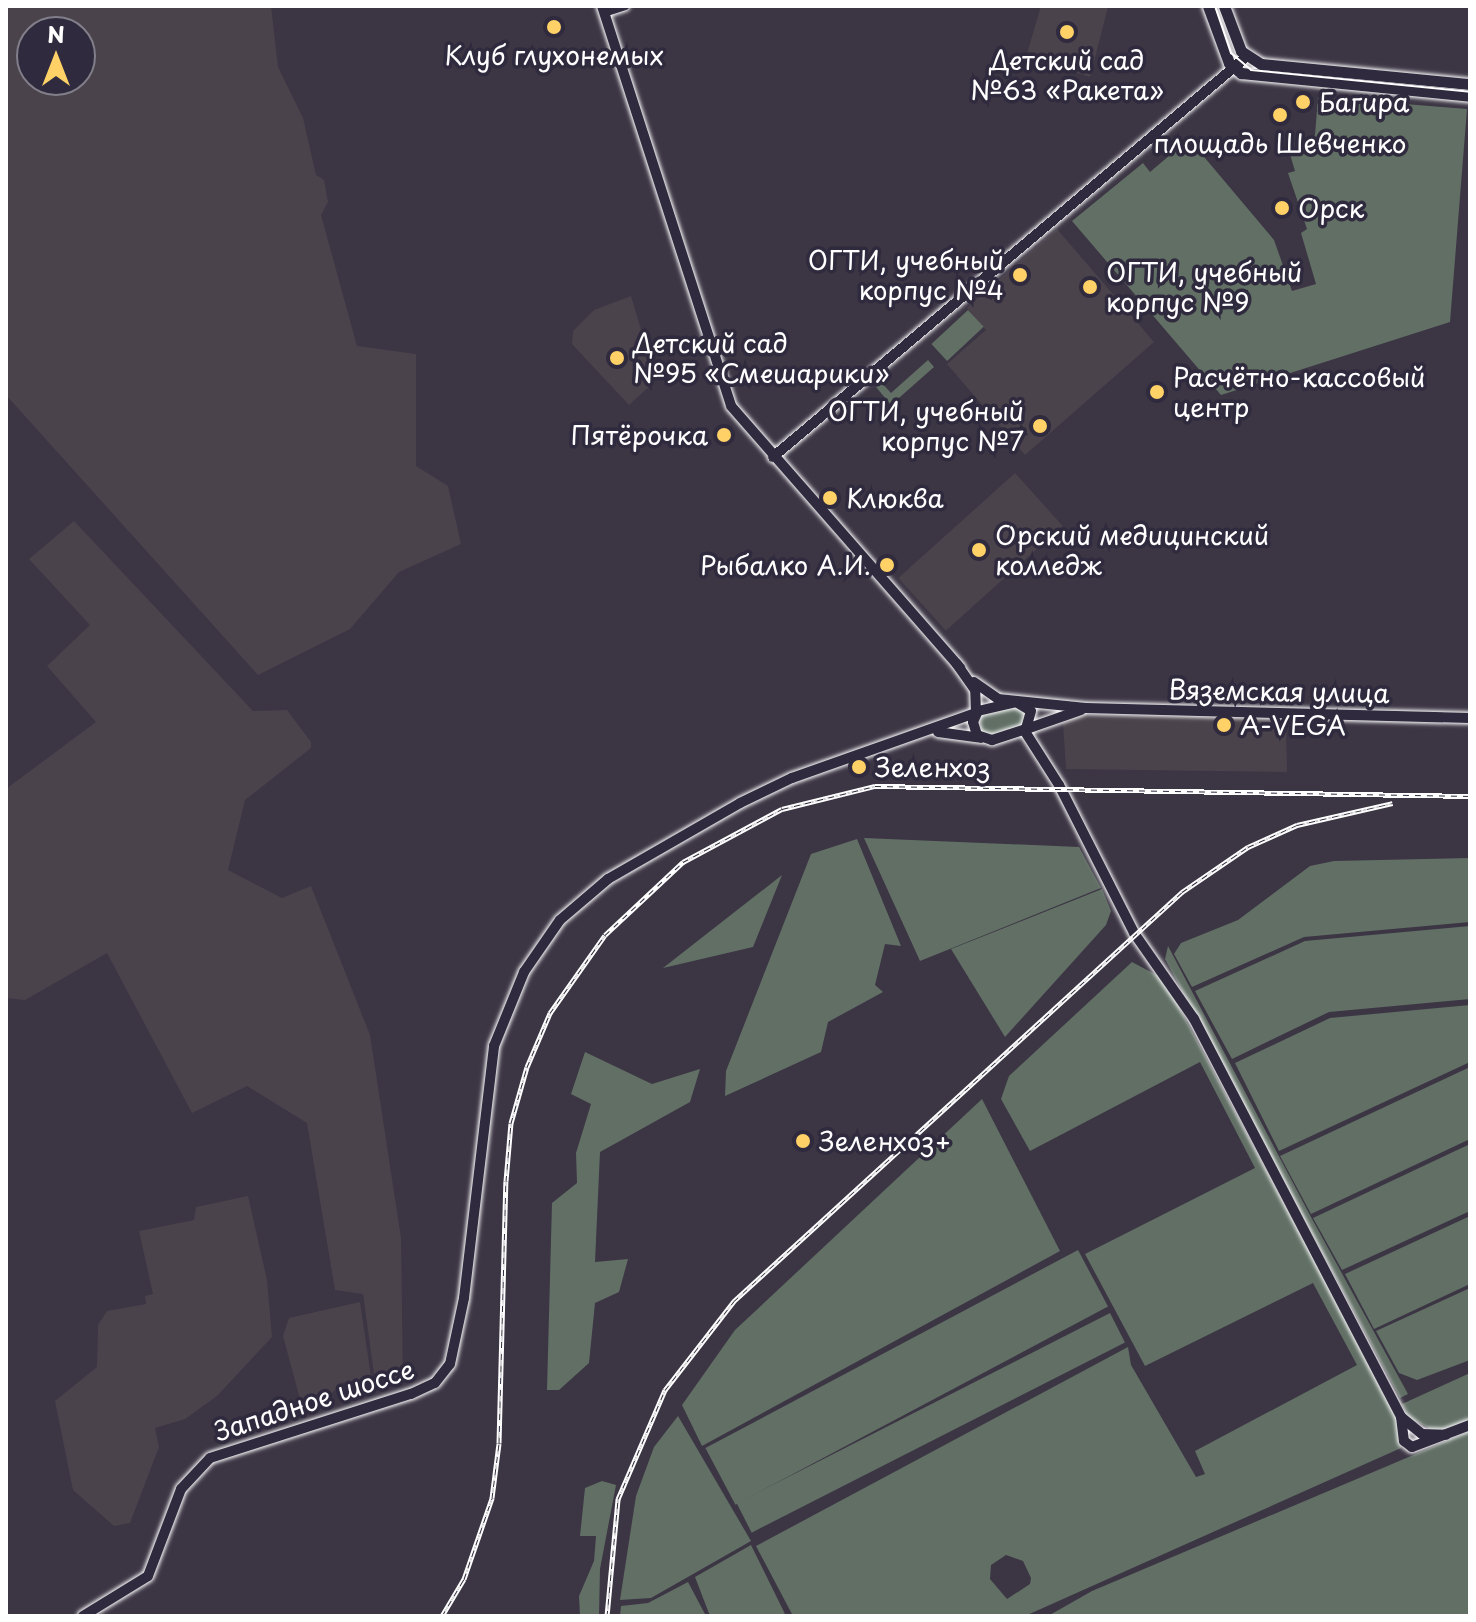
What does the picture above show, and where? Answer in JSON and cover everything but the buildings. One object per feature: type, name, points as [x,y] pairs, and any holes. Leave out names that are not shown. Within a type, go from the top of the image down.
[{"type":"main road","points":[[1208,6],[1233,68],[1258,77],[1470,96]]},
{"type":"main road","points":[[1224,6],[1245,58],[1261,64],[1470,84]]},
{"type":"main road","points":[[603,9],[731,406],[957,664],[993,697],[1018,702],[1032,715],[1024,730]]},
{"type":"main road","points":[[773,457],[1245,58]]},
{"type":"main road","points":[[957,664],[975,690],[973,727],[983,739]]},
{"type":"main road","points":[[920,734],[976,713],[1018,702]]},
{"type":"main road","name":"Вяземская улица","points":[[1018,702],[1086,708],[1470,718]]},
{"type":"main road","points":[[920,734],[952,731],[983,739],[1024,730],[1086,708]]},
{"type":"main road","points":[[1024,730],[1059,785],[1134,933],[1194,1019],[1401,1417],[1404,1441],[1422,1446],[1470,1425]]},
{"type":"main road","name":"Западное шоссе","points":[[83,1616],[148,1576],[181,1489],[210,1458],[435,1383],[450,1364],[464,1298],[470,1227],[497,1034],[524,972],[560,920],[608,879],[740,803],[792,778],[920,734]]},
{"type":"main road","points":[[1401,1417],[1422,1434],[1446,1435]]},
{"type":"street","points":[[603,9],[625,6]]},
{"type":"shaded area","points":[[6,6],[271,6],[278,67],[303,118],[316,175],[324,180],[328,202],[321,215],[357,346],[416,354],[416,466],[448,486],[461,544],[399,572],[350,629],[258,675],[6,395]]},
{"type":"shaded area","name":"Детский сад №63 «Ракета»","points":[[1041,6],[1108,7],[1090,77],[1026,57]]},
{"type":"shaded area","points":[[1057,229],[1154,342],[1025,455],[947,364],[986,330],[967,308]]},
{"type":"shaded area","name":"Детский сад №95 «Смешарики»","points":[[631,296],[654,373],[653,383],[629,405],[572,344],[573,331],[594,310]]},
{"type":"shaded area","name":"Орский медицинский колледж","points":[[1015,473],[1063,526],[946,631],[898,578]]},
{"type":"shaded area","points":[[74,521],[253,711],[287,710],[311,742],[311,748],[245,800],[228,870],[282,898],[311,886],[370,1035],[401,1238],[403,1378],[375,1381],[363,1294],[335,1290],[307,1123],[247,1086],[192,1113],[107,953],[25,1000],[6,998],[6,789],[96,722],[47,666],[90,625],[29,559]]},
{"type":"shaded area","points":[[1084,715],[1286,719],[1287,772],[1066,769],[1063,723]]},
{"type":"shaded area","points":[[248,1196],[267,1280],[272,1337],[217,1396],[185,1419],[155,1428],[159,1447],[130,1523],[114,1526],[73,1490],[55,1401],[97,1367],[98,1325],[107,1311],[146,1304],[145,1296],[153,1294],[139,1231],[194,1220],[196,1207]]},
{"type":"shaded area","points":[[360,1302],[371,1377],[341,1383],[330,1395],[301,1403],[283,1336],[289,1318]]},
{"type":"green space","points":[[1318,97],[1467,109],[1450,322],[1221,395],[1072,221],[1143,163],[1150,172],[1189,139],[1274,240],[1292,291],[1316,284],[1301,233],[1307,229],[1288,173],[1295,171],[1289,151],[1307,145],[1315,135]]},
{"type":"green space","points":[[968,310],[984,327],[947,361],[931,344]]},
{"type":"green space","points":[[928,360],[934,367],[891,405],[876,387],[881,382],[891,393]]},
{"type":"green space","points":[[1018,706],[1027,711],[1025,725],[994,736],[981,732],[980,716]]},
{"type":"green space","points":[[864,838],[1079,847],[1101,888],[920,961]]},
{"type":"green space","points":[[857,839],[901,946],[885,944],[875,985],[883,992],[828,1022],[821,1052],[725,1096],[726,1071],[811,854]]},
{"type":"green space","points":[[1470,858],[1470,922],[1304,937],[1192,987],[1174,954],[1181,943],[1238,920],[1310,866],[1334,861]]},
{"type":"green space","points":[[782,875],[753,947],[663,968]]},
{"type":"green space","points":[[1102,889],[1111,911],[1106,925],[1005,1037],[951,949]]},
{"type":"green space","points":[[1470,926],[1470,999],[1329,1012],[1232,1059],[1195,991],[1305,941]]},
{"type":"green space","points":[[1168,946],[1408,1394],[1400,1398],[1165,959]]},
{"type":"green space","points":[[1132,962],[1164,979],[1399,1419],[1401,1448],[1025,1616],[793,1616],[756,1546],[1128,1347],[1131,1365],[1196,1477],[1205,1474],[1195,1451],[1357,1365],[1313,1283],[1145,1366],[1085,1254],[1255,1168],[1200,1062],[1030,1151],[1001,1099],[1009,1076]],"holes":[[[1006,1555],[1023,1561],[1031,1578],[1030,1584],[1007,1599],[990,1579],[991,1565]]]},
{"type":"green space","points":[[1470,1005],[1470,1062],[1279,1151],[1235,1063],[1330,1018]]},
{"type":"green space","points":[[585,1052],[652,1084],[700,1069],[690,1102],[600,1152],[595,1262],[628,1259],[619,1292],[595,1303],[589,1363],[559,1390],[547,1390],[552,1203],[577,1183],[576,1153],[591,1104],[571,1094]]},
{"type":"green space","points":[[1470,1067],[1470,1139],[1311,1214],[1280,1156]]},
{"type":"green space","points":[[982,1099],[1060,1251],[702,1446],[682,1405],[735,1330]]},
{"type":"green space","points":[[1470,1144],[1470,1211],[1342,1270],[1313,1218]]},
{"type":"green space","points":[[1470,1216],[1470,1284],[1374,1329],[1345,1274]]},
{"type":"green space","points":[[1078,1250],[1108,1307],[735,1505],[705,1448]]},
{"type":"green space","points":[[1470,1288],[1470,1360],[1417,1380],[1399,1373],[1376,1331]]},
{"type":"green space","points":[[1110,1313],[1125,1342],[752,1533],[737,1503]]},
{"type":"green space","points":[[1470,1373],[1470,1420],[1440,1434],[1408,1417],[1402,1404]]},
{"type":"green space","points":[[678,1416],[751,1541],[651,1598],[620,1600],[636,1496],[654,1447]]},
{"type":"green space","points":[[1470,1431],[1470,1616],[1048,1616],[1092,1591]]},
{"type":"green space","points":[[602,1481],[616,1485],[600,1569],[599,1616],[580,1616],[579,1596],[594,1561],[596,1536],[580,1536],[585,1488]]},
{"type":"green space","points":[[751,1545],[786,1616],[710,1616],[695,1577]]},
{"type":"green space","points":[[688,1582],[706,1616],[620,1616],[621,1606],[648,1603]]},
{"type":"tram line","points":[[1215,6],[1231,53],[1251,70],[1470,92]]},
{"type":"railway","points":[[442,1616],[464,1579],[492,1498],[499,1443],[506,1181],[511,1123],[527,1067],[550,1013],[605,935],[683,862],[782,809],[875,786],[1470,796]]},
{"type":"railway","points":[[607,1616],[618,1499],[665,1390],[734,1301],[1182,892],[1248,847],[1297,825],[1393,803]]},
{"type":"place","name":"Клуб глухонемых","points":[[554,27]]},
{"type":"place","name":"Детский сад №63 «Ракета»","points":[[1067,32]]},
{"type":"place","name":"Багира","points":[[1303,102]]},
{"type":"place","name":"площадь Шевченко","points":[[1280,115]]},
{"type":"place","name":"Орск","points":[[1282,208]]},
{"type":"place","name":"ОГТИ, учебный корпус №4","points":[[1020,275]]},
{"type":"place","name":"ОГТИ, учебный корпус №9","points":[[1090,287]]},
{"type":"place","name":"Детский сад №95 «Смешарики»","points":[[617,358]]},
{"type":"place","name":"Расчётно-кассовый центр","points":[[1157,392]]},
{"type":"place","name":"ОГТИ, учебный корпус №7","points":[[1040,426]]},
{"type":"place","name":"Пятёрочка","points":[[724,435]]},
{"type":"place","name":"Клюква","points":[[830,498]]},
{"type":"place","name":"Орский медицинский колледж","points":[[979,550]]},
{"type":"place","name":"Рыбалко А.И.","points":[[887,565]]},
{"type":"place","name":"A-VEGA","points":[[1224,725]]},
{"type":"place","name":"Зеленхоз","points":[[859,767]]},
{"type":"place","name":"Зеленхоз+","points":[[803,1141]]}]
